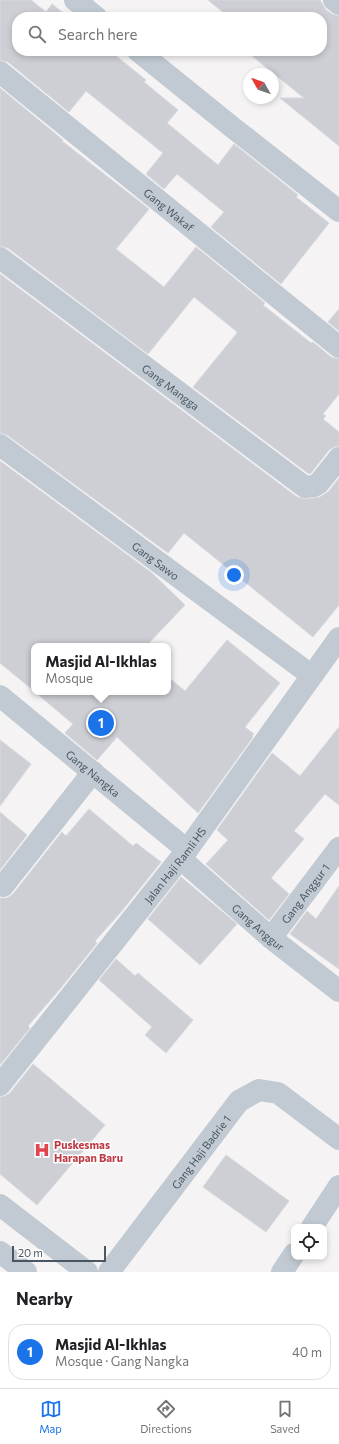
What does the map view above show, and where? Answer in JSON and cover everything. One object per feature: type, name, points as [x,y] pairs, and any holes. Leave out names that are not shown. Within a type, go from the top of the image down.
[{"type":"street","points":[[76,0],[90,12]]},
{"type":"street","points":[[334,0],[339,4]]},
{"type":"street","points":[[144,56],[232,127],[339,210]]},
{"type":"street","name":"Gang Wakaf","points":[[0,72],[339,347]]},
{"type":"street","name":"Gang Mangga","points":[[0,258],[305,487],[314,486],[319,483],[339,458]]},
{"type":"street","name":"Gang Sawo","points":[[0,445],[311,675]]},
{"type":"street","name":"Jalan Haji Ramli HS","points":[[0,1085],[184,854],[339,638]]},
{"type":"street","name":"Gang Nangka","points":[[0,696],[93,772],[184,854]]},
{"type":"street","points":[[3,886],[93,772]]},
{"type":"street","name":"Gang Anggur 1","points":[[271,938],[339,848]]},
{"type":"street","name":"Gang Anggur","points":[[184,854],[271,938],[339,991]]},
{"type":"street","name":"Gang Haji Badrie 1","points":[[109,1272],[239,1101],[259,1090],[278,1093],[339,1139]]},
{"type":"street","points":[[314,1224],[339,1186]]},
{"type":"street","points":[[0,1205],[87,1272]]},
{"type":"street","points":[[0,1252],[26,1272]]},
{"type":"street","points":[[282,1272],[291,1258]]},
{"type":"building","points":[[0,0],[31,0],[46,12],[12,12],[12,56],[116,56],[146,80],[144,82],[178,110],[167,123],[218,165],[234,144],[298,195],[296,197],[329,223],[281,284],[211,227],[224,212],[177,174],[164,189],[146,174],[163,153],[86,91],[69,112],[8,62],[0,60]]},
{"type":"building","points":[[208,0],[320,0],[326,10],[339,16],[339,146],[280,98],[304,98],[279,78],[279,68],[267,68],[252,56],[327,56],[327,12],[223,12]]},
{"type":"building","points":[[52,4],[62,12],[46,12]]},
{"type":"building","points":[[0,88],[63,140],[62,141],[149,209],[116,249],[164,287],[196,247],[265,303],[263,305],[311,343],[313,342],[331,357],[339,359],[339,394],[323,414],[326,416],[323,419],[339,432],[339,446],[329,450],[311,473],[309,474],[193,387],[237,333],[194,297],[148,354],[8,248],[0,246]]},
{"type":"building","points":[[0,274],[297,497],[306,499],[320,497],[329,491],[339,478],[339,605],[313,637],[184,533],[168,553],[7,435],[0,433]]},
{"type":"building","points":[[339,309],[339,331],[328,322]]},
{"type":"building","points":[[0,461],[152,573],[185,605],[149,643],[31,643],[31,689],[0,663]]},
{"type":"building","points":[[227,640],[280,683],[245,727],[254,734],[252,736],[253,737],[198,813],[117,737],[97,760],[65,733],[73,724],[39,695],[171,695],[171,679],[185,691]]},
{"type":"building","points":[[339,727],[339,805],[325,794],[294,831],[304,839],[271,878],[289,894],[269,920],[206,864],[228,840],[217,830],[272,753],[300,776]]},
{"type":"building","points":[[0,740],[31,764],[0,806]]},
{"type":"building","points":[[89,809],[133,846],[136,843],[161,862],[121,912],[95,941],[97,943],[28,1026],[30,1028],[0,1065],[0,898],[7,898],[13,894],[62,832],[66,836]]},
{"type":"building","points":[[0,812],[27,835],[0,870]]},
{"type":"building","points":[[181,877],[237,924],[200,965],[148,919]]},
{"type":"building","points":[[339,886],[339,969],[290,934],[307,911],[316,919]]},
{"type":"building","points":[[116,959],[135,976],[138,973],[193,1020],[166,1053],[145,1035],[152,1027],[99,980]]},
{"type":"building","name":"Puskesmas Harapan Baru","points":[[33,1064],[105,1125],[37,1205],[0,1174],[0,1097],[10,1093]]},
{"type":"building","points":[[226,1155],[289,1201],[266,1232],[203,1187]]},
{"type":"place","name":"Masjid Al-Ikhlas","points":[[101,723]]},
{"type":"place","name":"Puskesmas Harapan Baru","points":[[42,1150]]}]
